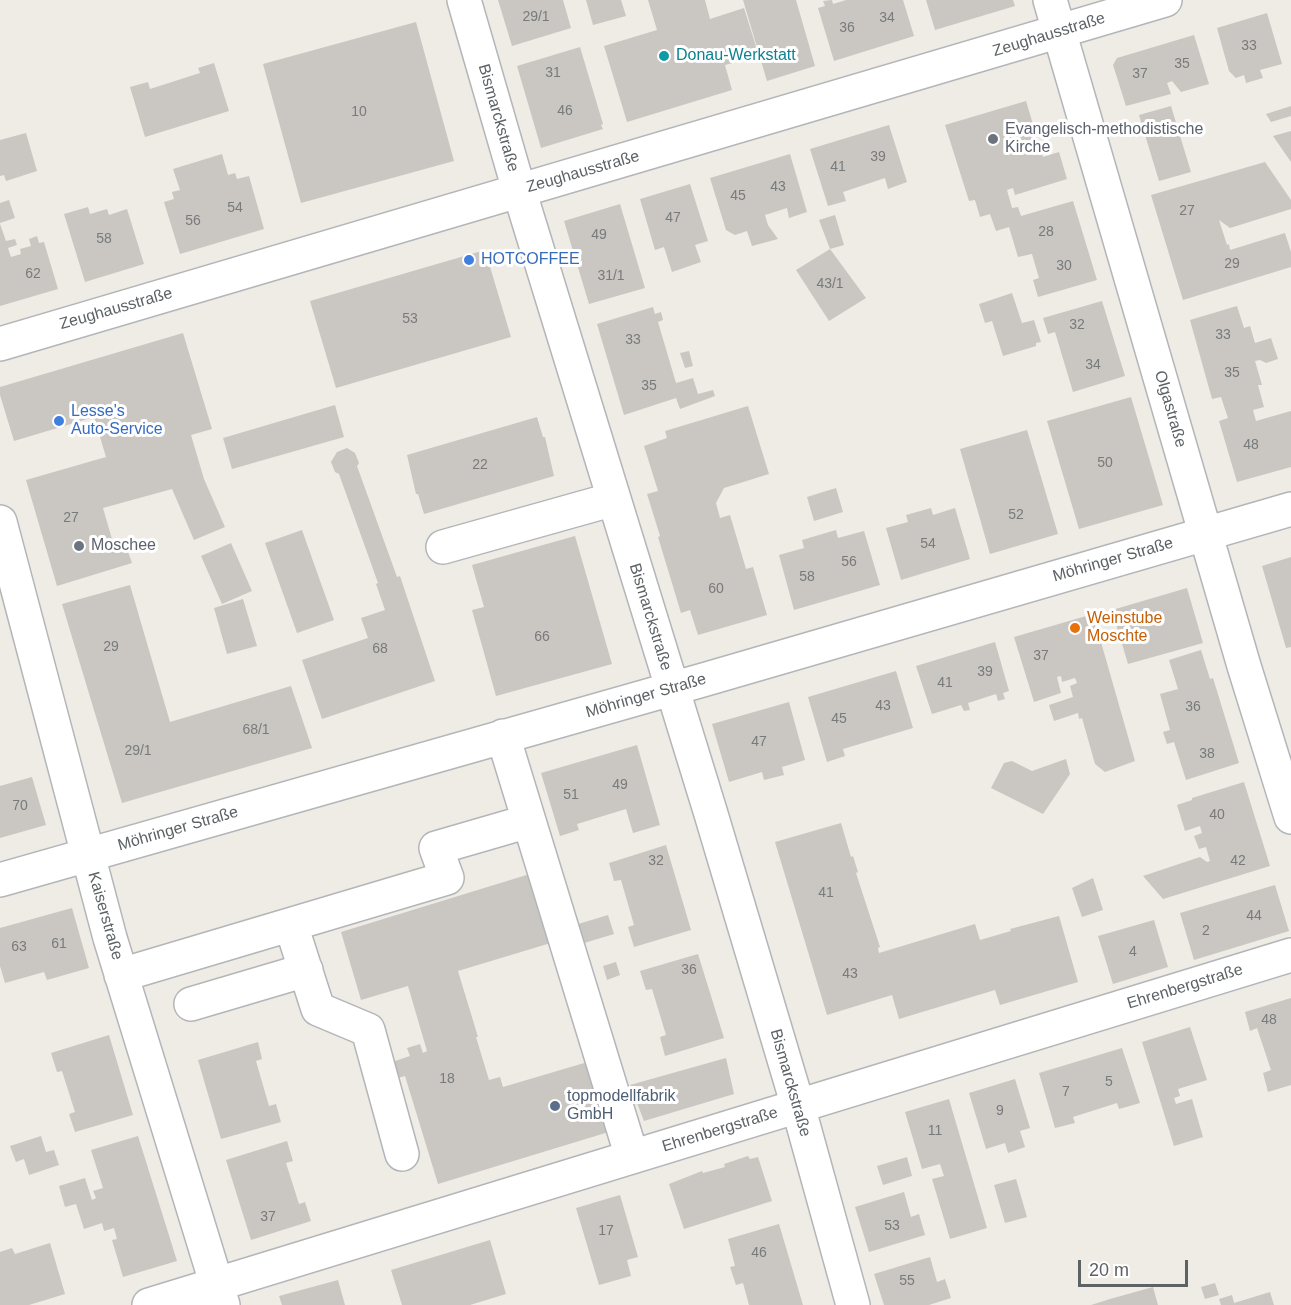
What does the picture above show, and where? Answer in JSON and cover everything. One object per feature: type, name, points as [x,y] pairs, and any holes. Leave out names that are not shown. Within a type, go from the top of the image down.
[{"type":"street","name":"Bismarckstraße","points":[[464,0],[519,190],[798,1106],[853,1305]]},
{"type":"street","name":"Olgastraße","points":[[1050,0],[1244,666],[1291,817]]},
{"type":"street","name":"Zeughausstraße","points":[[0,344],[1165,0]]},
{"type":"street","points":[[443,548],[614,499]]},
{"type":"street","name":"Möhringer Straße","points":[[0,880],[1291,509]]},
{"type":"street","name":"Kaiserstraße","points":[[0,522],[87,855],[121,975],[220,1295]]},
{"type":"street","points":[[503,736],[632,1157]]},
{"type":"street","points":[[121,975],[447,878],[436,848],[529,821]]},
{"type":"street","points":[[291,925],[318,1009],[368,1030],[402,1154]]},
{"type":"street","name":"Ehrenbergstraße","points":[[149,1305],[220,1295],[632,1157],[1291,955]]},
{"type":"street","points":[[191,1004],[306,970]]},
{"type":"building","points":[[498,0],[563,0],[571,28],[512,46]]},
{"type":"building","points":[[586,0],[621,0],[626,16],[593,25]]},
{"type":"building","name":"Donau-Werkstatt","points":[[648,0],[705,0],[710,19],[744,8],[759,56],[725,65],[732,90],[627,122],[604,46],[657,30]]},
{"type":"building","points":[[743,0],[796,0],[815,66],[767,81]]},
{"type":"building","points":[[832,0],[833,4],[846,0],[903,0],[914,36],[834,61],[818,8],[825,6],[823,1]]},
{"type":"building","points":[[926,0],[1013,0],[1015,6],[935,30]]},
{"type":"building","points":[[1267,13],[1282,64],[1260,70],[1263,78],[1246,83],[1244,75],[1236,78],[1229,71],[1217,28]]},
{"type":"building","points":[[416,22],[454,161],[301,203],[263,64]]},
{"type":"building","points":[[1194,35],[1209,84],[1181,92],[1172,81],[1167,83],[1171,94],[1126,106],[1113,65],[1117,58]]},
{"type":"building","points":[[580,47],[603,129],[541,148],[517,66]]},
{"type":"building","points":[[214,63],[229,111],[145,137],[130,87],[148,82],[150,89],[200,73],[198,68]]},
{"type":"building","points":[[1026,101],[1043,157],[1059,152],[1067,179],[1015,195],[1013,188],[1007,190],[1012,208],[1018,207],[1021,216],[1073,201],[1097,280],[1038,297],[1033,280],[1039,278],[1032,254],[1018,257],[1009,227],[996,231],[990,214],[980,217],[975,200],[969,201],[945,125]]},
{"type":"building","points":[[1171,106],[1191,172],[1159,181],[1139,115]]},
{"type":"building","points":[[1291,106],[1291,116],[1271,122],[1266,114]]},
{"type":"building","points":[[889,125],[907,182],[888,189],[885,178],[843,192],[846,201],[828,206],[810,149]]},
{"type":"building","points":[[1291,131],[1291,162],[1273,136]]},
{"type":"building","points":[[26,133],[37,171],[6,181],[4,175],[0,176],[0,140]]},
{"type":"building","points":[[222,154],[228,175],[235,173],[237,179],[249,176],[264,229],[180,254],[164,202],[174,199],[172,192],[180,190],[173,169]]},
{"type":"building","points":[[790,154],[807,212],[789,218],[787,208],[765,215],[768,225],[778,239],[752,246],[747,231],[735,235],[726,230],[710,178]]},
{"type":"building","points":[[1265,162],[1291,200],[1291,209],[1230,228],[1219,220],[1230,250],[1285,233],[1291,252],[1291,267],[1183,300],[1151,195]]},
{"type":"building","points":[[690,184],[708,241],[695,245],[701,262],[672,272],[664,247],[655,250],[640,199]]},
{"type":"building","points":[[9,200],[15,218],[0,223],[0,203]]},
{"type":"building","points":[[620,204],[645,288],[589,304],[564,221]]},
{"type":"building","points":[[88,207],[90,214],[107,209],[109,215],[127,209],[144,264],[85,282],[64,214]]},
{"type":"building","points":[[835,215],[844,245],[830,249],[819,220]]},
{"type":"building","points":[[0,224],[6,241],[15,239],[17,245],[8,248],[11,257],[21,254],[20,249],[31,246],[29,239],[37,236],[39,243],[44,242],[58,289],[0,306]]},
{"type":"building","points":[[830,249],[866,298],[829,321],[796,270]]},
{"type":"building","points":[[485,250],[511,337],[336,388],[310,301]]},
{"type":"building","points":[[1012,293],[1022,323],[1034,320],[1041,342],[1036,343],[1036,346],[1003,356],[992,321],[985,323],[979,304]]},
{"type":"building","points":[[1102,301],[1125,376],[1073,392],[1055,332],[1048,334],[1043,318]]},
{"type":"building","points":[[1237,306],[1244,328],[1250,326],[1255,343],[1271,338],[1278,359],[1266,363],[1260,360],[1255,361],[1262,385],[1258,385],[1264,407],[1253,410],[1256,421],[1291,411],[1291,467],[1237,482],[1219,421],[1228,418],[1221,397],[1212,399],[1190,320]]},
{"type":"building","points":[[653,307],[655,314],[661,312],[663,320],[658,322],[676,383],[693,378],[698,394],[713,390],[715,396],[680,409],[676,398],[624,415],[597,324]]},
{"type":"building","points":[[183,333],[212,429],[191,435],[204,479],[225,527],[194,540],[172,489],[103,508],[114,546],[125,543],[132,563],[57,586],[26,480],[106,457],[94,417],[14,441],[0,395],[0,387]]},
{"type":"building","points":[[689,351],[693,366],[685,368],[680,353]]},
{"type":"building","points":[[1131,397],[1163,505],[1079,529],[1047,421]]},
{"type":"building","points":[[335,405],[344,437],[232,469],[223,438]]},
{"type":"building","points":[[748,406],[769,474],[724,488],[716,503],[720,518],[730,515],[746,569],[753,567],[767,615],[698,635],[690,610],[681,613],[658,537],[660,536],[647,494],[658,491],[644,446],[667,438],[665,431]]},
{"type":"building","points":[[537,417],[543,437],[545,437],[554,476],[424,514],[418,494],[416,494],[407,455]]},
{"type":"building","points":[[1027,430],[1058,534],[990,554],[960,449]]},
{"type":"building","points":[[347,448],[355,453],[359,463],[357,466],[397,577],[400,576],[435,681],[322,719],[302,660],[368,638],[361,618],[385,610],[376,584],[378,583],[339,474],[335,472],[331,462],[337,452]]},
{"type":"building","points":[[836,488],[843,512],[814,521],[807,497]]},
{"type":"building","points":[[931,508],[933,515],[955,508],[970,559],[901,580],[886,528],[908,522],[906,515]]},
{"type":"building","points":[[302,530],[334,620],[297,633],[265,543]]},
{"type":"building","points":[[836,530],[838,538],[864,531],[880,585],[794,610],[779,555],[804,548],[802,540]]},
{"type":"building","points":[[575,536],[612,664],[496,696],[472,610],[484,607],[472,565]]},
{"type":"building","points":[[231,543],[252,591],[222,604],[201,556]]},
{"type":"building","points":[[1291,557],[1291,647],[1286,648],[1262,566]]},
{"type":"building","points":[[130,585],[170,722],[291,686],[312,748],[122,803],[62,604]]},
{"type":"building","points":[[1187,588],[1203,643],[1128,664],[1112,610]]},
{"type":"building","points":[[243,599],[257,646],[227,654],[214,608]]},
{"type":"building","points":[[1093,614],[1135,761],[1105,772],[1095,764],[1082,718],[1079,719],[1078,713],[1054,721],[1049,705],[1073,697],[1070,686],[1077,683],[1075,678],[1062,682],[1061,676],[1057,677],[1061,693],[1034,702],[1014,637]]},
{"type":"building","points":[[995,642],[1009,691],[1003,693],[1005,699],[998,701],[996,694],[968,703],[970,710],[964,711],[961,705],[932,714],[916,666]]},
{"type":"building","points":[[1201,650],[1210,679],[1213,678],[1239,763],[1186,780],[1174,742],[1167,744],[1163,732],[1170,730],[1160,694],[1178,689],[1169,660]]},
{"type":"building","points":[[896,671],[913,728],[843,749],[845,756],[827,762],[808,697]]},
{"type":"building","points":[[789,702],[805,760],[782,767],[784,775],[764,780],[762,772],[729,782],[712,724]]},
{"type":"building","points":[[637,745],[660,825],[633,833],[626,809],[577,824],[579,830],[560,836],[541,773]]},
{"type":"building","points":[[1066,759],[1070,774],[1043,814],[991,788],[1004,763],[1012,761],[1032,771]]},
{"type":"building","points":[[32,777],[46,825],[0,838],[0,786]]},
{"type":"building","points":[[1244,782],[1270,866],[1163,899],[1143,876],[1200,857],[1207,862],[1210,861],[1206,847],[1199,849],[1194,836],[1202,833],[1200,826],[1185,831],[1177,805]]},
{"type":"building","points":[[841,823],[880,947],[878,948],[879,953],[975,924],[980,940],[1011,931],[1010,929],[1059,916],[1078,982],[1000,1005],[995,990],[899,1019],[892,995],[827,1015],[775,842]]},
{"type":"building","points":[[666,845],[691,930],[634,947],[628,927],[634,925],[621,880],[614,881],[609,863]]},
{"type":"building","points":[[533,873],[554,942],[458,971],[489,1080],[500,1077],[503,1087],[591,1061],[612,1131],[438,1184],[405,1076],[388,1081],[383,1065],[410,1056],[407,1048],[420,1044],[423,1053],[427,1051],[408,986],[361,1000],[341,932]]},
{"type":"building","points":[[1093,878],[1103,910],[1082,917],[1072,888]]},
{"type":"building","points":[[1275,885],[1289,931],[1194,960],[1180,913]]},
{"type":"building","points":[[72,908],[89,968],[47,980],[44,972],[5,983],[0,966],[0,928]]},
{"type":"building","points":[[608,915],[614,934],[581,944],[575,925]]},
{"type":"building","points":[[1154,920],[1168,967],[1113,984],[1098,936]]},
{"type":"building","points":[[698,954],[724,1038],[665,1056],[660,1037],[666,1035],[652,989],[646,990],[640,971]]},
{"type":"building","points":[[616,962],[620,975],[607,980],[603,966]]},
{"type":"building","points":[[1291,998],[1291,1085],[1268,1092],[1263,1073],[1271,1070],[1257,1028],[1250,1031],[1245,1012]]},
{"type":"building","points":[[1190,1027],[1207,1080],[1178,1089],[1180,1096],[1174,1098],[1176,1104],[1192,1099],[1203,1137],[1174,1146],[1142,1042]]},
{"type":"building","points":[[109,1035],[133,1115],[75,1132],[69,1114],[75,1112],[62,1071],[57,1072],[51,1053]]},
{"type":"building","points":[[258,1042],[262,1059],[256,1061],[269,1106],[276,1104],[281,1122],[221,1139],[198,1060]]},
{"type":"building","points":[[1122,1048],[1140,1103],[1119,1109],[1117,1103],[1073,1117],[1075,1123],[1055,1128],[1039,1073]]},
{"type":"building","points":[[726,1058],[734,1094],[644,1121],[630,1085]]},
{"type":"building","points":[[1015,1079],[1030,1128],[1020,1131],[1025,1147],[1008,1153],[1005,1143],[986,1149],[969,1093]]},
{"type":"building","points":[[949,1099],[987,1228],[950,1239],[932,1179],[944,1176],[940,1164],[922,1169],[905,1112]]},
{"type":"building","points":[[41,1136],[46,1152],[54,1150],[59,1165],[29,1175],[24,1159],[16,1162],[10,1146]]},
{"type":"building","points":[[138,1136],[177,1261],[123,1277],[112,1240],[117,1239],[114,1228],[104,1231],[102,1223],[84,1229],[76,1204],[65,1207],[59,1186],[85,1178],[92,1200],[96,1198],[93,1191],[103,1188],[91,1150]]},
{"type":"building","points":[[287,1141],[293,1161],[286,1163],[299,1204],[305,1202],[311,1221],[251,1240],[226,1160]]},
{"type":"building","points":[[748,1156],[750,1159],[758,1157],[772,1201],[684,1229],[669,1184],[702,1171],[703,1173],[725,1167],[724,1164]]},
{"type":"building","points":[[907,1157],[912,1176],[883,1185],[877,1166]]},
{"type":"building","points":[[1016,1179],[1027,1217],[1005,1223],[994,1185]]},
{"type":"building","points":[[904,1192],[911,1217],[919,1214],[925,1235],[869,1252],[855,1207]]},
{"type":"building","points":[[620,1195],[638,1257],[627,1260],[631,1276],[599,1285],[576,1208]]},
{"type":"building","points":[[779,1224],[803,1305],[749,1305],[743,1283],[736,1285],[730,1267],[735,1266],[728,1239]]},
{"type":"building","points":[[490,1240],[506,1294],[470,1305],[402,1305],[391,1270]]},
{"type":"building","points":[[50,1243],[65,1294],[29,1305],[0,1305],[0,1252],[12,1248],[15,1254]]},
{"type":"building","points":[[930,1257],[937,1282],[945,1279],[951,1298],[929,1305],[884,1305],[874,1274]]},
{"type":"building","points":[[338,1280],[345,1305],[282,1305],[279,1296]]},
{"type":"building","points":[[1215,1283],[1219,1295],[1205,1299],[1201,1287]]},
{"type":"building","points":[[1153,1287],[1158,1305],[1091,1305],[1110,1299]]},
{"type":"building","points":[[1270,1292],[1274,1305],[1221,1305],[1219,1299],[1232,1295],[1234,1303]]},
{"type":"place","name":"Donau-Werkstatt","points":[[664,56]]},
{"type":"place","name":"Evangelisch-methodistische Kirche","points":[[993,139]]},
{"type":"place","name":"HOTCOFFEE","points":[[469,260]]},
{"type":"place","name":"Lesse's Auto-Service","points":[[59,421]]},
{"type":"place","name":"Moschee","points":[[79,546]]},
{"type":"place","name":"Weinstube Moschte","points":[[1075,628]]},
{"type":"place","name":"topmodellfabrik GmbH","points":[[555,1106]]}]
